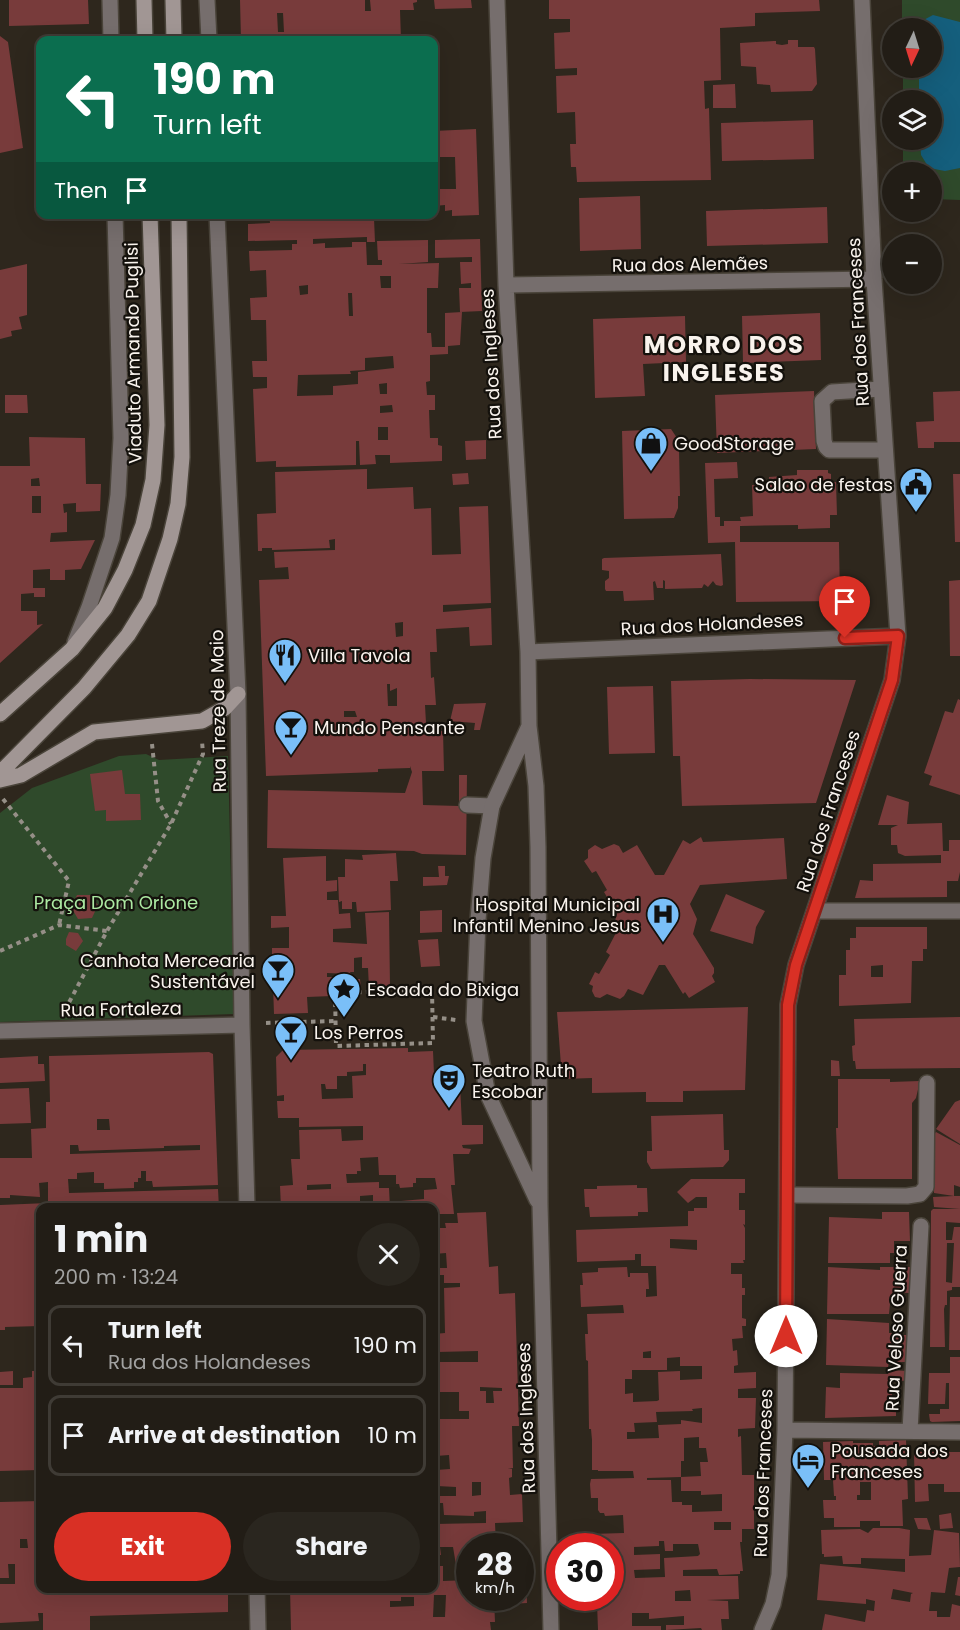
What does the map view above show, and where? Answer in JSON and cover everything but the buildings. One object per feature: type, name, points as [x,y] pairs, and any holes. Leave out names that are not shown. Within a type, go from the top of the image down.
[{"type":"main road","points":[[144,0],[145,36]]},
{"type":"main road","points":[[173,0],[174,36]]},
{"type":"main road","name":"Viaduto Armando Puglisi","points":[[72,650],[105,608],[125,570],[143,525],[153,480],[157,425],[150,219]]},
{"type":"main road","points":[[0,773],[84,688],[128,635],[149,601],[170,539],[178,504],[182,458],[179,219]]},
{"type":"main road","points":[[0,714],[72,650]]},
{"type":"main road","points":[[0,780],[21,774],[94,732],[202,721],[225,708],[238,694]]},
{"type":"street","points":[[110,0],[111,36]]},
{"type":"street","points":[[207,0],[209,36]]},
{"type":"street","name":"Rua dos Ingleses","points":[[496,0],[506,285],[528,652],[529,726],[536,786],[540,1205],[551,1630]]},
{"type":"street","name":"Rua dos Franceses","points":[[762,1630],[773,1604],[779,1575],[785,1430],[788,1005],[796,965],[816,912],[892,680],[898,636],[874,279],[862,0]]},
{"type":"street","points":[[72,650],[112,538],[118,495],[121,438],[115,219]]},
{"type":"street","name":"Rua Treze de Maio","points":[[217,219],[238,694],[247,1203]]},
{"type":"street","name":"Rua dos Alemães","points":[[506,285],[874,279]]},
{"type":"street","points":[[881,389],[832,392],[826,396],[822,401],[824,441],[825,447],[829,450],[885,450]]},
{"type":"street","name":"Rua dos Holandeses","points":[[528,652],[898,636]]},
{"type":"street","name":"Rua dos Ingleses","points":[[529,726],[492,806],[482,868],[474,1021],[488,1095],[540,1205]]},
{"type":"street","points":[[467,805],[492,806]]},
{"type":"street","points":[[816,912],[960,911]]},
{"type":"street","name":"Rua Fortaleza","points":[[0,1031],[242,1025]]},
{"type":"street","points":[[787,1195],[907,1196],[920,1194],[926,1187],[927,1083]]},
{"type":"street","name":"Rua Veloso Guerra","points":[[910,1431],[921,1226]]},
{"type":"street","name":"Rua Veloso Guerra","points":[[785,1430],[960,1432]]},
{"type":"street","points":[[257,1593],[258,1630]]},
{"type":"path","points":[[150,725],[158,801],[171,824]]},
{"type":"path","points":[[55,1030],[107,931],[171,824],[203,754]]},
{"type":"path","points":[[0,795],[69,881],[59,925]]},
{"type":"path","points":[[0,951],[59,925],[107,931]]},
{"type":"path","points":[[432,990],[433,1043],[336,1046],[336,1021],[334,993],[432,990]]},
{"type":"path","points":[[266,1023],[336,1021]]},
{"type":"green space","points":[[902,0],[960,0],[960,200],[942,199],[942,162],[903,162],[903,150],[942,150],[942,90],[903,90],[903,78],[942,78],[942,18],[902,18]]},
{"type":"green space","name":"Praça Dom Orione","points":[[146,754],[159,760],[228,756],[234,1014],[0,1022],[0,813],[32,788],[119,756]]},
{"type":"water","points":[[933,15],[960,22],[960,168],[945,171],[942,170],[942,162],[925,162],[921,155],[921,150],[942,150],[942,90],[919,90],[919,78],[942,78],[942,18],[927,18]]},
{"type":"place","name":"GoodStorage","points":[[651,472]]},
{"type":"place","name":"Salao de festas","points":[[916,513]]},
{"type":"place","name":"Villa Tavola","points":[[285,684]]},
{"type":"place","name":"Mundo Pensante","points":[[291,756]]},
{"type":"place","name":"Hospital Municipal Infantil Menino Jesus","points":[[663,943]]},
{"type":"place","name":"Canhota Mercearia Sustentável","points":[[278,999]]},
{"type":"place","name":"Escada do Bixiga","points":[[344,1018]]},
{"type":"place","name":"Los Perros","points":[[291,1061]]},
{"type":"place","name":"Teatro Ruth Escobar","points":[[449,1109]]},
{"type":"place","name":"Pousada dos Franceses","points":[[808,1489]]},
{"type":"district","name":"MORRO DOS INGLESES","points":[[724,358]]},
{"type":"route","points":[[786,1336],[788,1005],[796,965],[816,912],[892,680],[898,636],[845,638]]}]
